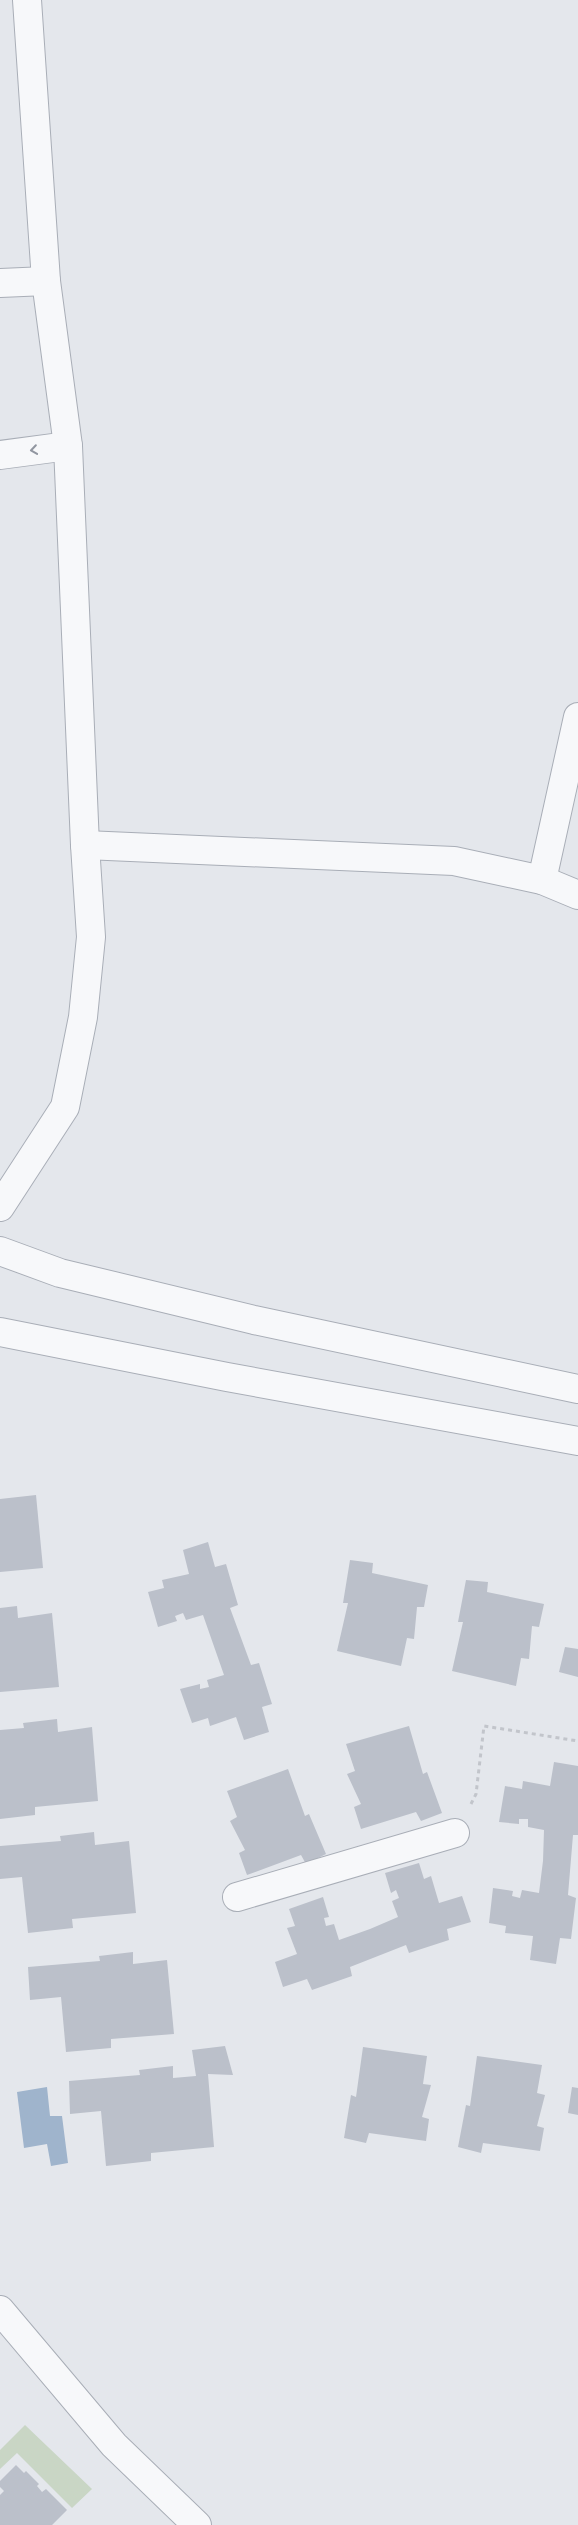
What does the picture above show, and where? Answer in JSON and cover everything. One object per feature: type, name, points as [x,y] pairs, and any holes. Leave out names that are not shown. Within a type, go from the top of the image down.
[{"type":"street","points":[[0,1207],[65,1107],[83,1017],[92,937],[85,846],[68,446],[46,281],[27,0]]},
{"type":"street","points":[[0,283],[46,281]]},
{"type":"street","points":[[0,455],[68,446]]},
{"type":"street","points":[[542,880],[578,717]]},
{"type":"street","points":[[85,846],[454,861],[542,880],[578,895]]},
{"type":"street","points":[[0,1251],[60,1273],[254,1320],[578,1389]]},
{"type":"street","points":[[0,1332],[227,1377],[578,1441]]},
{"type":"street","points":[[237,1898],[455,1834]]},
{"type":"street","points":[[0,2310],[114,2445],[196,2525]]},
{"type":"path","points":[[455,1834],[476,1794],[484,1726],[578,1741]]},
{"type":"green space","points":[[25,2425],[92,2489],[72,2508],[17,2453],[0,2469],[0,2450]]},
{"type":"water","points":[[47,2087],[50,2116],[62,2116],[68,2163],[51,2166],[47,2144],[24,2148],[17,2092]]},
{"type":"building","points":[[36,1495],[43,1568],[0,1572],[0,1499]]},
{"type":"building","points":[[208,1542],[215,1567],[226,1564],[238,1605],[230,1608],[251,1665],[259,1663],[272,1704],[262,1707],[269,1732],[244,1740],[236,1717],[210,1726],[208,1718],[192,1723],[180,1689],[200,1684],[200,1689],[209,1687],[207,1680],[224,1675],[203,1615],[186,1620],[183,1613],[175,1616],[177,1621],[158,1627],[148,1592],[164,1588],[162,1580],[189,1574],[183,1550]]},
{"type":"building","points":[[350,1560],[373,1563],[372,1573],[428,1585],[424,1607],[417,1607],[414,1639],[407,1638],[401,1666],[337,1651],[348,1603],[343,1603]]},
{"type":"building","points":[[466,1580],[488,1582],[487,1592],[544,1604],[539,1627],[532,1626],[529,1659],[521,1658],[516,1686],[452,1671],[463,1622],[458,1622]]},
{"type":"building","points":[[17,1606],[18,1618],[52,1613],[59,1687],[0,1692],[0,1608]]},
{"type":"building","points":[[565,1647],[578,1649],[578,1677],[559,1672]]},
{"type":"building","points":[[57,1719],[58,1732],[92,1727],[98,1801],[35,1807],[35,1815],[0,1819],[0,1730],[24,1728],[23,1723]]},
{"type":"building","points":[[409,1726],[423,1774],[427,1772],[442,1813],[421,1821],[416,1812],[361,1829],[354,1807],[361,1804],[347,1774],[355,1771],[346,1744]]},
{"type":"building","points":[[554,1762],[578,1766],[578,1835],[573,1835],[568,1895],[576,1898],[571,1939],[560,1938],[556,1964],[530,1960],[533,1936],[505,1933],[506,1926],[489,1923],[493,1888],[513,1891],[512,1896],[520,1898],[522,1890],[539,1893],[543,1861],[544,1830],[528,1827],[528,1819],[519,1819],[519,1824],[499,1822],[505,1786],[522,1789],[523,1781],[550,1786]]},
{"type":"building","points":[[288,1769],[305,1816],[309,1814],[326,1854],[306,1864],[301,1855],[247,1875],[239,1853],[245,1850],[230,1821],[237,1817],[227,1791]]},
{"type":"building","points":[[94,1832],[95,1845],[129,1841],[136,1913],[72,1919],[73,1928],[28,1933],[22,1877],[0,1879],[0,1846],[61,1841],[60,1836]]},
{"type":"building","points":[[419,1863],[424,1879],[431,1876],[439,1903],[462,1896],[471,1922],[447,1929],[449,1940],[409,1953],[406,1945],[350,1967],[352,1976],[312,1990],[307,1979],[283,1987],[275,1962],[297,1954],[287,1928],[295,1926],[289,1909],[323,1897],[329,1917],[324,1918],[326,1926],[334,1924],[339,1940],[398,1917],[392,1901],[399,1898],[396,1890],[391,1893],[385,1873]]},
{"type":"building","points":[[133,1952],[133,1964],[167,1960],[174,2034],[111,2039],[111,2048],[66,2052],[61,1997],[30,2000],[28,1967],[100,1961],[99,1956]]},
{"type":"building","points":[[225,2046],[233,2075],[208,2074],[214,2147],[151,2153],[151,2161],[106,2166],[101,2111],[70,2114],[69,2081],[140,2075],[139,2070],[173,2066],[173,2078],[196,2076],[192,2050]]},
{"type":"building","points":[[363,2047],[427,2056],[423,2084],[431,2085],[422,2117],[429,2119],[426,2141],[369,2133],[366,2143],[344,2138],[351,2095],[356,2097]]},
{"type":"building","points":[[477,2056],[542,2065],[537,2093],[545,2095],[537,2126],[544,2128],[540,2151],[483,2143],[481,2153],[458,2147],[466,2105],[470,2106]]},
{"type":"building","points":[[572,2087],[578,2088],[578,2115],[568,2113]]},
{"type":"building","points":[[16,2465],[24,2473],[26,2471],[39,2484],[37,2486],[42,2492],[46,2489],[67,2510],[52,2525],[0,2525],[0,2495],[4,2491],[0,2487],[0,2481]]}]
